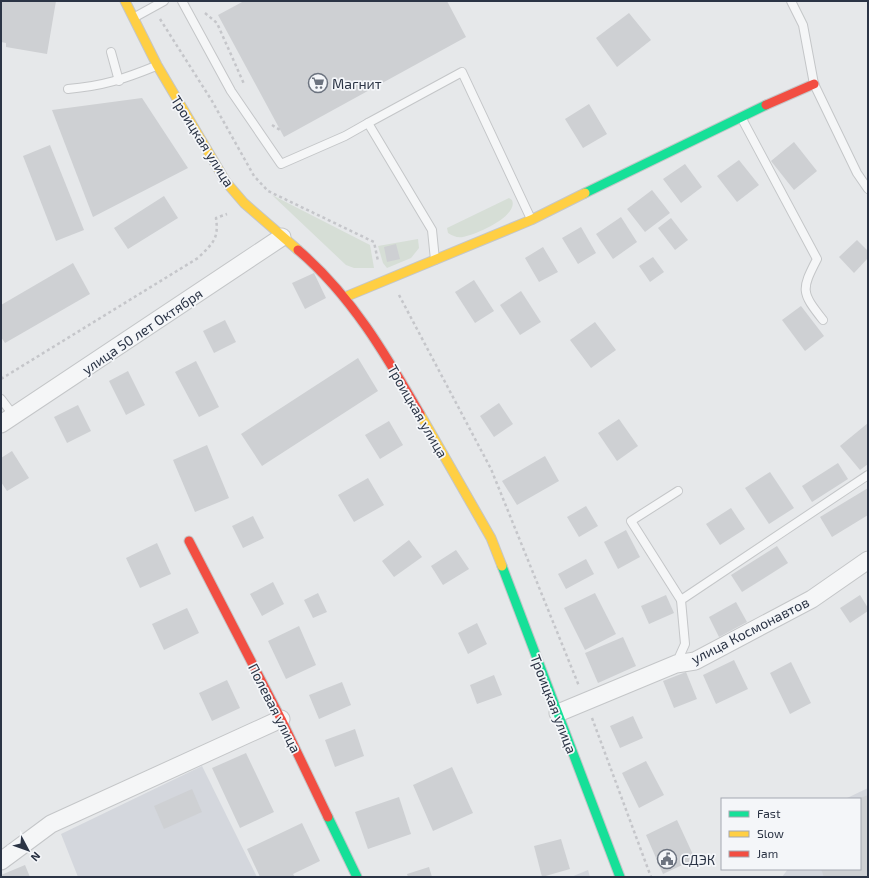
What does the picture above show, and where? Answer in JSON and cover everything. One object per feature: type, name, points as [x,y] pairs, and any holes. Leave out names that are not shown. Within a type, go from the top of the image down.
[{"type":"main road","name":"Троицкая улица","points":[[125,1],[157,65],[226,182],[244,203],[310,261],[345,296],[391,363],[491,538],[620,877]]},
{"type":"main road","points":[[345,296],[435,261],[531,220],[741,116],[814,84]]},
{"type":"main road","name":"Полевая улица","points":[[189,541],[281,719],[357,877]]},
{"type":"street","name":"улица 50 лет Октября","points":[[7,420],[282,237]]},
{"type":"street","name":"улица Космонавтов","points":[[558,713],[676,664],[695,661],[812,599],[868,560]]},
{"type":"street","points":[[1,862],[51,824],[281,719]]},
{"type":"lane","points":[[133,18],[164,1]]},
{"type":"lane","points":[[182,1],[231,90],[281,164],[344,136],[462,72],[531,220]]},
{"type":"lane","points":[[791,1],[803,25],[814,84],[858,173],[868,189]]},
{"type":"lane","points":[[111,52],[119,81]]},
{"type":"lane","points":[[68,89],[94,87],[119,81],[157,65]]},
{"type":"lane","points":[[741,116],[817,259],[806,282],[807,300],[822,320]]},
{"type":"lane","points":[[368,123],[432,230],[435,261]]},
{"type":"lane","points":[[1,399],[7,420]]},
{"type":"lane","points":[[681,600],[868,475]]},
{"type":"lane","points":[[676,664],[685,644],[681,600],[631,521],[678,491]]},
{"type":"path","points":[[217,22],[249,91]]},
{"type":"path","points":[[271,124],[280,130]]},
{"type":"path","points":[[1,379],[198,258],[210,246],[218,232],[216,218],[231,212]]},
{"type":"path","points":[[397,291],[491,469],[586,702],[651,877]]},
{"type":"shaded area","points":[[272,195],[370,245],[374,268],[354,268],[346,265]]},
{"type":"shaded area","points":[[509,198],[512,200],[512,206],[509,212],[495,224],[477,233],[463,237],[448,233],[447,228]]},
{"type":"shaded area","points":[[418,239],[419,248],[411,258],[387,268],[383,263],[378,246]]},
{"type":"shaded area","points":[[202,766],[257,877],[78,877],[61,834]]},
{"type":"shaded area","points":[[868,788],[868,877],[782,877],[787,870],[861,870],[861,798],[847,798]]},
{"type":"shaded area","points":[[588,870],[590,877],[571,877]]},
{"type":"building","points":[[2,1],[56,1],[47,54],[6,47],[6,43],[1,42]]},
{"type":"building","name":"Магнит","points":[[244,1],[447,1],[466,37],[284,137],[218,15]]},
{"type":"building","points":[[629,13],[651,40],[617,67],[596,38]]},
{"type":"building","points":[[142,98],[188,168],[93,217],[52,110]]},
{"type":"building","points":[[589,104],[607,134],[583,148],[565,119]]},
{"type":"building","points":[[794,142],[817,171],[794,190],[771,161]]},
{"type":"building","points":[[50,145],[84,230],[56,241],[23,156]]},
{"type":"building","points":[[739,160],[759,185],[737,202],[717,176]]},
{"type":"building","points":[[685,164],[702,187],[681,203],[663,179]]},
{"type":"building","points":[[652,190],[670,213],[645,232],[627,209]]},
{"type":"building","points":[[164,196],[178,218],[128,249],[114,228]]},
{"type":"building","points":[[621,217],[637,242],[613,259],[596,234]]},
{"type":"building","points":[[671,218],[688,240],[675,250],[658,228]]},
{"type":"building","points":[[581,227],[596,253],[578,264],[562,238]]},
{"type":"building","points":[[857,240],[868,251],[868,258],[854,273],[839,257]]},
{"type":"building","points":[[396,244],[400,259],[387,262],[384,247]]},
{"type":"building","points":[[543,247],[558,272],[539,282],[525,258]]},
{"type":"building","points":[[653,257],[664,272],[650,282],[639,266]]},
{"type":"building","points":[[73,263],[90,294],[5,343],[1,337],[1,305]]},
{"type":"building","points":[[314,273],[326,298],[305,309],[292,283]]},
{"type":"building","points":[[474,280],[494,311],[475,323],[455,292]]},
{"type":"building","points":[[521,291],[541,322],[520,335],[500,305]]},
{"type":"building","points":[[801,306],[824,336],[805,351],[782,320]]},
{"type":"building","points":[[225,320],[236,342],[214,353],[203,331]]},
{"type":"building","points":[[595,322],[616,350],[591,368],[570,340]]},
{"type":"building","points":[[358,358],[378,391],[262,466],[241,434]]},
{"type":"building","points":[[196,361],[219,407],[199,417],[175,372]]},
{"type":"building","points":[[128,371],[145,405],[126,415],[109,381]]},
{"type":"building","points":[[499,403],[513,424],[494,437],[480,416]]},
{"type":"building","points":[[78,405],[91,431],[67,443],[54,417]]},
{"type":"building","points":[[619,419],[638,446],[617,461],[598,433]]},
{"type":"building","points":[[389,421],[403,445],[380,459],[365,435]]},
{"type":"building","points":[[868,423],[868,464],[860,470],[840,446]]},
{"type":"building","points":[[207,445],[229,498],[195,512],[173,460]]},
{"type":"building","points":[[12,451],[29,478],[7,491],[1,482],[1,458]]},
{"type":"building","points":[[545,456],[559,481],[517,505],[502,481]]},
{"type":"building","points":[[838,463],[848,479],[812,502],[802,486]]},
{"type":"building","points":[[770,472],[794,508],[769,524],[745,488]]},
{"type":"building","points":[[368,478],[384,505],[354,522],[338,495]]},
{"type":"building","points":[[868,488],[868,515],[832,537],[820,517]]},
{"type":"building","points":[[586,506],[598,526],[579,537],[567,517]]},
{"type":"building","points":[[731,508],[745,529],[720,545],[706,524]]},
{"type":"building","points":[[253,516],[264,538],[243,548],[232,526]]},
{"type":"building","points":[[626,530],[640,557],[618,569],[604,542]]},
{"type":"building","points":[[409,540],[422,557],[394,577],[382,561]]},
{"type":"building","points":[[157,543],[171,574],[140,588],[126,558]]},
{"type":"building","points":[[777,546],[788,563],[742,592],[731,575]]},
{"type":"building","points":[[456,550],[469,569],[443,585],[431,566]]},
{"type":"building","points":[[586,559],[594,574],[566,589],[558,574]]},
{"type":"building","points":[[273,582],[284,604],[262,616],[250,594]]},
{"type":"building","points":[[318,593],[327,612],[313,618],[304,600]]},
{"type":"building","points":[[595,593],[616,634],[585,650],[564,608]]},
{"type":"building","points":[[666,595],[674,613],[649,624],[641,606]]},
{"type":"building","points":[[860,595],[868,608],[868,611],[850,623],[840,608]]},
{"type":"building","points":[[736,602],[747,622],[719,637],[709,617]]},
{"type":"building","points":[[187,608],[199,633],[164,650],[152,624]]},
{"type":"building","points":[[477,623],[487,644],[468,654],[458,633]]},
{"type":"building","points":[[299,626],[316,665],[286,679],[268,641]]},
{"type":"building","points":[[623,637],[636,666],[598,683],[585,653]]},
{"type":"building","points":[[734,660],[748,689],[716,704],[703,675]]},
{"type":"building","points":[[791,662],[811,703],[790,714],[770,673]]},
{"type":"building","points":[[686,672],[697,699],[674,708],[663,681]]},
{"type":"building","points":[[494,675],[502,695],[477,704],[470,685]]},
{"type":"building","points":[[227,680],[240,708],[212,721],[199,693]]},
{"type":"building","points":[[342,682],[351,705],[319,719],[309,695]]},
{"type":"building","points":[[633,716],[643,738],[620,748],[610,726]]},
{"type":"building","points":[[355,729],[364,756],[335,767],[325,740]]},
{"type":"building","points":[[246,753],[274,812],[240,828],[212,768]]},
{"type":"building","points":[[646,761],[664,795],[639,808],[622,773]]},
{"type":"building","points":[[452,767],[473,813],[433,831],[413,785]]},
{"type":"building","points":[[192,789],[202,812],[164,829],[154,806]]},
{"type":"building","points":[[868,795],[868,877],[824,877],[821,870],[861,870],[860,798]]},
{"type":"building","points":[[399,797],[411,834],[368,849],[355,812]]},
{"type":"building","points":[[677,820],[695,859],[663,874],[646,835]]},
{"type":"building","points":[[302,823],[320,861],[293,874],[295,877],[260,877],[247,849]]},
{"type":"building","points":[[561,839],[570,869],[542,877],[534,846]]},
{"type":"building","points":[[25,865],[30,877],[1,877],[1,875]]},
{"type":"building","points":[[429,867],[432,877],[408,877],[407,874]]},
{"type":"traffic: fast","points":[[585,193],[766,105]]},
{"type":"traffic: fast","points":[[502,566],[620,877]]},
{"type":"traffic: fast","points":[[328,817],[357,877]]},
{"type":"traffic: slow","points":[[125,1],[157,65],[226,182],[244,203],[298,250]]},
{"type":"traffic: slow","points":[[345,297],[531,220],[585,193]]},
{"type":"traffic: slow","points":[[420,414],[491,538],[502,566]]},
{"type":"traffic: jam","points":[[766,105],[814,84]]},
{"type":"traffic: jam","points":[[298,250],[335,286],[351,306],[380,348],[420,414]]},
{"type":"traffic: jam","points":[[189,541],[281,719],[328,817]]},
{"type":"place","name":"Магнит","points":[[318,83]]},
{"type":"place","name":"СДЭК","points":[[667,859]]}]
